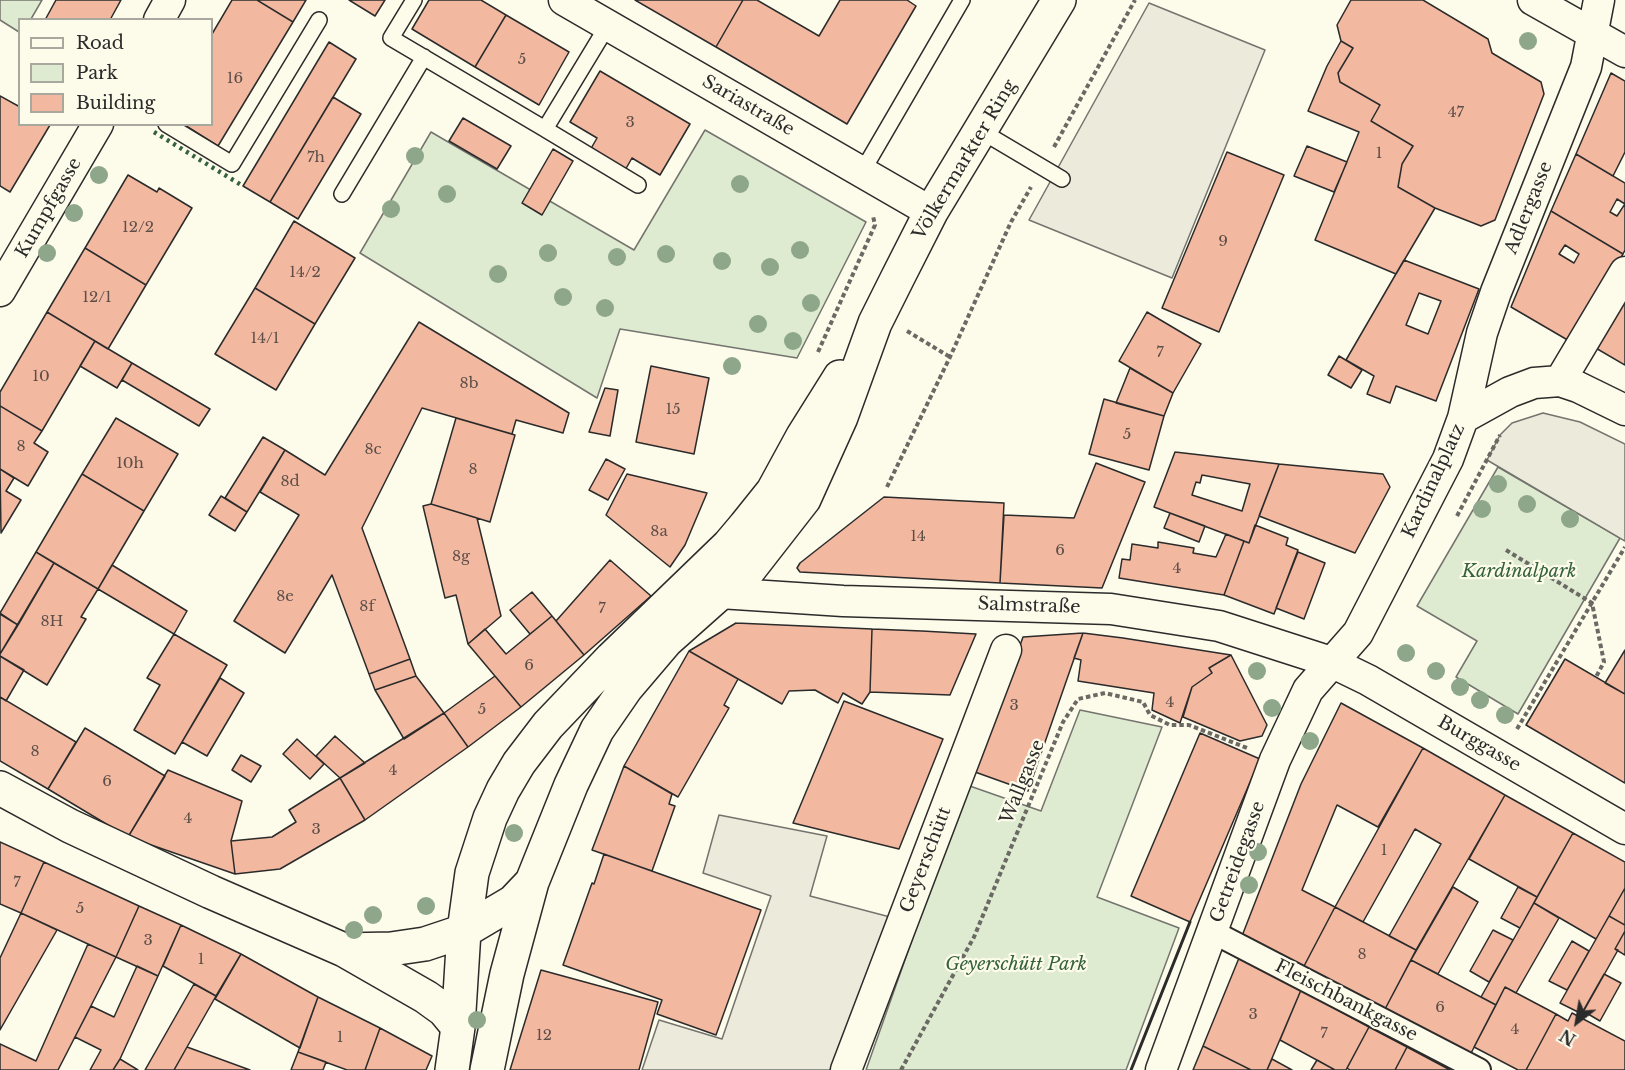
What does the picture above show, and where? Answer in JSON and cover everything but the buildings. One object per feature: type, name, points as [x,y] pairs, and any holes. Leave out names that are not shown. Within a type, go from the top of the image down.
[{"type":"main road","name":"Völkermarkter Ring","points":[[458,1027],[464,931],[472,873],[490,818],[503,790],[519,763],[548,725],[612,658],[729,545],[773,491],[803,436],[875,322],[931,212],[1059,0]]},
{"type":"main road","name":"Völkermarkter Ring","points":[[487,1070],[507,974],[532,882],[571,785],[597,730],[626,687],[666,641],[720,593],[744,576],[804,499],[841,417],[875,322]]},
{"type":"main road","points":[[0,788],[70,826],[211,892],[345,950],[426,997],[444,1010],[458,1027],[452,1070]]},
{"type":"main road","points":[[345,950],[391,949],[425,944],[464,931],[513,902],[532,882]]},
{"type":"street","points":[[160,18],[170,0]]},
{"type":"street","points":[[1533,0],[1625,52]]},
{"type":"street","name":"Adlergasse","points":[[1463,418],[1482,333],[1496,292],[1586,68],[1599,0]]},
{"type":"street","name":"Sariastraße","points":[[576,3],[608,25],[931,212]]},
{"type":"street","name":"Kumpfgasse","points":[[0,291],[97,126]]},
{"type":"street","points":[[1560,381],[1625,272]]},
{"type":"street","name":"Kardinalplatz","points":[[1331,662],[1358,633],[1375,602],[1448,459],[1463,418],[1510,392],[1534,383],[1560,381],[1578,387],[1625,410]]},
{"type":"street","name":"Salmstraße","points":[[720,593],[843,601],[1111,609],[1219,626],[1331,662]]},
{"type":"street","name":"Geyerschütt","points":[[846,1070],[1006,650]]},
{"type":"street","name":"Getreidegasse","points":[[1161,1070],[1275,760],[1308,690],[1331,662]]},
{"type":"street","name":"Burggasse","points":[[1331,662],[1368,680],[1625,829]]},
{"type":"street","name":"Fleischbankgasse","points":[[1213,932],[1479,1070]]},
{"type":"lane","points":[[414,0],[391,38],[638,185]]},
{"type":"lane","points":[[862,172],[962,0]]},
{"type":"lane","points":[[169,126],[232,164],[319,20]]},
{"type":"lane","points":[[545,129],[608,25]]},
{"type":"lane","points":[[342,194],[424,57]]},
{"type":"lane","points":[[981,131],[1062,179]]},
{"type":"path","points":[[887,487],[951,357],[1011,222],[1135,0]]},
{"type":"path","points":[[843,296],[875,225],[873,213]]},
{"type":"path","points":[[1454,523],[1500,435],[1506,429]]},
{"type":"path","points":[[1507,723],[1517,729],[1625,547]]},
{"type":"path","points":[[1506,550],[1592,603],[1604,662],[1596,677]]},
{"type":"path","name":"Wallgasse","points":[[901,1070],[974,937],[1063,722],[1078,699],[1105,693],[1143,702],[1150,715],[1170,725],[1189,725],[1275,760]]},
{"type":"green space","points":[[0,0],[42,0],[32,18],[18,18],[18,31],[0,20]]},
{"type":"green space","points":[[705,130],[866,222],[797,358],[620,329],[597,398],[360,253],[431,132],[634,250]]},
{"type":"green space","name":"Kardinalpark","points":[[1498,467],[1620,538],[1518,714],[1456,677],[1477,641],[1417,606]]},
{"type":"green space","name":"Geyerschütt Park","points":[[1080,710],[1162,727],[1097,897],[1179,928],[1126,1070],[866,1070],[967,785],[1041,811]]},
{"type":"shaded area","points":[[1149,3],[1265,50],[1172,278],[1029,220]]},
{"type":"shaded area","points":[[1543,413],[1580,422],[1625,444],[1625,541],[1487,460],[1500,435],[1512,423]]},
{"type":"shaded area","points":[[719,815],[827,836],[810,896],[890,917],[830,1070],[642,1070],[659,1020],[722,1039],[771,896],[703,873]]},
{"type":"hedge","points":[[154,132],[243,186]]},
{"type":"wall","points":[[1131,1070],[1190,922]]}]
